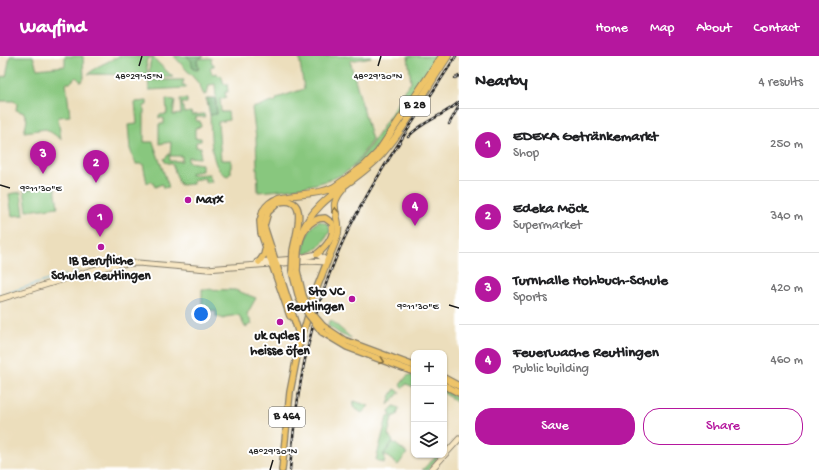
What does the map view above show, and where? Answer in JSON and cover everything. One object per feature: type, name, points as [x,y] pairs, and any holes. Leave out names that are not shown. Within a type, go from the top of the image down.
[{"type":"highway","name":"B 28","points":[[299,234],[306,216],[316,204],[337,185],[364,166],[378,152],[442,56]]},
{"type":"highway","name":"B 28","points":[[299,234],[317,208],[346,184],[370,167],[385,150],[448,56]]},
{"type":"highway","name":"B 464","points":[[327,262],[338,231],[334,204],[338,194],[346,184]]},
{"type":"highway","points":[[265,212],[271,202],[281,197],[318,193],[337,185]]},
{"type":"main road","points":[[274,262],[266,247],[260,225],[265,212],[279,202],[284,201],[293,204],[297,208],[300,215],[299,234]]},
{"type":"main road","points":[[265,212],[265,229],[274,262]]},
{"type":"main road","points":[[299,234],[315,219],[325,218],[332,223],[334,227],[332,236],[317,254]]},
{"type":"main road","name":"B 28","points":[[299,234],[295,251],[295,271],[301,297],[323,329],[332,339],[352,349],[411,371]]},
{"type":"main road","points":[[259,262],[264,255],[266,247]]},
{"type":"main road","name":"B 464","points":[[274,262],[295,320],[298,351]]},
{"type":"main road","name":"B 464","points":[[282,470],[290,392],[298,351],[313,298],[327,262]]},
{"type":"main road","name":"B 28","points":[[323,329],[344,340],[411,365]]},
{"type":"main road","points":[[447,380],[459,386]]},
{"type":"main road","points":[[446,386],[459,393]]},
{"type":"street","points":[[0,299],[93,270],[119,264],[138,263],[207,269],[274,262],[317,254],[327,262]]},
{"type":"street","points":[[236,267],[259,262],[327,262]]},
{"type":"street","points":[[431,470],[459,439]]},
{"type":"green space","points":[[10,56],[33,56],[37,69],[65,66],[65,56],[83,56],[84,78],[81,82],[76,77],[70,83],[66,83],[70,116],[58,117],[61,139],[46,129],[24,132],[27,120],[24,113],[16,110],[17,104],[14,101],[0,101],[0,81],[2,76],[6,77]]},
{"type":"green space","points":[[119,56],[152,56],[146,61],[148,75],[88,74],[97,67]]},
{"type":"green space","points":[[153,56],[153,58],[173,77],[149,78],[150,63]]},
{"type":"green space","points":[[174,56],[200,56],[194,59],[197,70],[199,69],[197,59],[211,58],[212,64],[214,64],[214,66],[210,67],[212,74],[217,73],[218,76],[221,75],[224,84],[227,84],[228,92],[225,92],[226,98],[220,99],[221,112],[228,112],[229,120],[218,122],[221,160],[231,160],[231,173],[228,176],[222,173],[217,167],[212,150],[210,115],[217,114],[215,84],[209,85],[207,94],[204,95],[200,87],[201,86]]},
{"type":"green space","points":[[186,56],[204,56],[197,60],[197,70],[193,69],[191,60]]},
{"type":"green space","points":[[299,56],[371,56],[350,61],[372,140],[352,167],[340,175],[329,180],[305,186],[258,192],[256,138],[252,108],[276,101],[277,98],[304,89]]},
{"type":"green space","points":[[408,56],[439,56],[375,150],[367,159],[352,169],[370,146],[404,91],[411,83]]},
{"type":"green space","points":[[148,80],[184,80],[182,85],[185,85],[186,88],[149,90]]},
{"type":"green space","points":[[206,98],[215,98],[217,114],[210,115]]},
{"type":"green space","points":[[166,99],[175,100],[173,115],[181,114],[180,99],[187,99],[187,103],[182,103],[184,113],[191,112],[192,115],[204,114],[205,117],[196,117],[196,121],[200,121],[201,127],[195,128],[195,138],[201,138],[201,141],[196,142],[196,147],[201,147],[200,158],[188,157],[188,162],[202,164],[202,171],[190,173],[190,175],[209,174],[212,182],[205,182],[205,178],[193,180],[193,184],[180,185],[172,164],[165,162],[164,159],[169,154],[170,161],[182,161],[182,156],[170,156],[171,142],[159,144],[159,124],[164,124],[164,118],[159,118],[159,115],[167,114]]},
{"type":"green space","points":[[147,101],[147,105],[144,106],[144,142],[153,142],[169,187],[163,188],[162,184],[155,187],[152,181],[147,183],[143,164],[136,164],[130,149],[128,125],[137,124],[135,102]]},
{"type":"green space","points":[[55,186],[58,207],[27,211],[24,190]]},
{"type":"green space","points":[[21,192],[24,215],[12,216],[9,194]]},
{"type":"green space","points":[[319,221],[328,224],[330,231],[325,240],[319,246],[303,255],[309,231]]},
{"type":"green space","points":[[202,289],[235,290],[256,298],[247,314],[252,324],[245,327],[239,315],[225,317],[224,319],[216,316],[216,311],[202,309]]},
{"type":"green space","points":[[331,320],[351,339],[340,334],[327,325]]},
{"type":"green space","points":[[407,376],[411,376],[411,386],[406,384],[403,388],[400,385]]},
{"type":"green space","points":[[395,389],[400,392],[388,405],[391,395]]},
{"type":"green space","points":[[447,391],[459,400],[459,404],[447,395]]},
{"type":"green space","points":[[354,401],[369,406],[362,413],[353,407]]},
{"type":"green space","points":[[394,406],[399,408],[397,415],[392,417],[388,435],[393,441],[383,455],[385,456],[384,463],[376,460],[387,417],[391,416],[389,411]]},
{"type":"green space","points":[[393,442],[407,453],[398,465],[384,454]]},
{"type":"green space","points":[[435,458],[438,458],[428,470],[422,470]]},
{"type":"waterway","points":[[72,273],[78,271]]},
{"type":"waterway","points":[[0,295],[65,275]]},
{"type":"railway","points":[[290,470],[296,411],[306,352],[322,295],[332,267],[344,239],[369,191],[456,56]]},
{"type":"railway","points":[[455,78],[459,76]]},
{"type":"railway","points":[[408,137],[414,131],[459,102]]},
{"type":"railway","points":[[449,124],[459,106]]},
{"type":"place","name":"Turnhalle Hohbuch-Schule","points":[[43,174]]},
{"type":"place","name":"Edeka Möck","points":[[96,183]]},
{"type":"place","name":"Marx","points":[[188,200]]},
{"type":"place","name":"Feuerwache Reutlingen","points":[[415,226]]},
{"type":"place","name":"EDEKA Getränkemarkt","points":[[100,237]]},
{"type":"place","name":"IB Berufliche Schulen Reutlingen","points":[[101,247]]},
{"type":"place","name":"Sto VC Reutlingen","points":[[352,299]]},
{"type":"place","name":"uk cycles | heisse öfen","points":[[280,322]]}]
